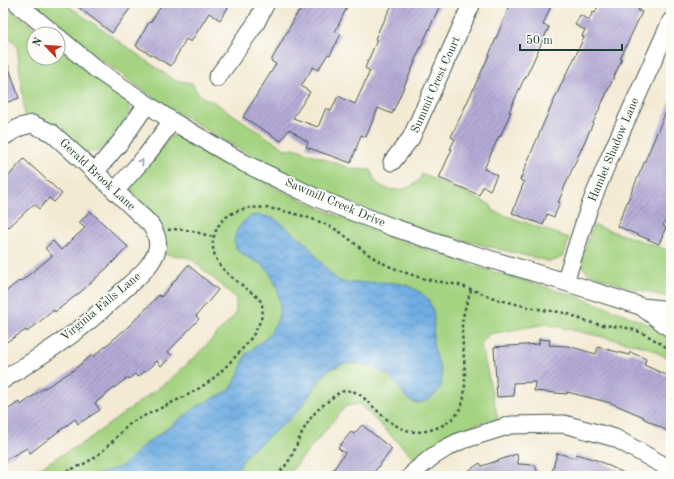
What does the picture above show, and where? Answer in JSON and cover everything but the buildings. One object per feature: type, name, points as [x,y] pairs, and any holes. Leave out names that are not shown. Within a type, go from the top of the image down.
[{"type":"street","points":[[17,3],[44,26]]},
{"type":"street","points":[[217,78],[256,23],[266,3]]},
{"type":"street","name":"Summit Crest Court","points":[[392,162],[411,138],[472,3]]},
{"type":"street","name":"Hamlet Shadow Lane","points":[[565,282],[589,208],[608,161],[665,50],[671,21]]},
{"type":"street","name":"Sawmill Creek Drive","points":[[66,44],[97,70],[172,121],[244,163],[319,199],[392,227],[466,252],[565,282],[643,308],[671,310]]},
{"type":"street","points":[[95,172],[122,140],[147,104]]},
{"type":"street","points":[[115,191],[146,156],[172,121]]},
{"type":"street","name":"Gerald Brook Lane","points":[[3,138],[20,127],[32,124],[52,134],[150,224],[156,233]]},
{"type":"street","name":"Virginia Falls Lane","points":[[3,380],[38,358],[77,330],[115,299],[148,267],[156,253],[158,244],[156,233]]},
{"type":"street","name":"Sawmill Creek Drive","points":[[643,308],[671,329]]},
{"type":"street","points":[[411,476],[432,457],[448,446],[510,425],[564,424],[615,438],[671,470]]},
{"type":"path","points":[[49,476],[78,468],[90,461],[101,453],[125,428],[135,420],[174,402],[217,376],[230,363],[255,332],[261,321],[263,309],[261,302],[255,295],[219,265],[212,248],[213,237],[223,220],[230,214],[247,207],[279,210],[312,219],[334,228],[369,255],[397,269],[417,276],[457,285],[523,306],[567,313],[596,324],[636,330],[671,350]]},
{"type":"path","points":[[156,233],[184,229],[213,237]]},
{"type":"path","points":[[276,476],[288,462],[306,424],[323,405],[338,393],[352,391],[359,394],[393,424],[409,431],[417,432],[428,430],[448,423],[460,409],[463,400],[465,383],[462,327],[464,313],[471,290]]},
{"type":"green space","points":[[3,3],[32,26],[26,26],[26,66],[66,66],[66,53],[125,99],[129,114],[102,149],[95,152],[83,151],[25,118],[17,45],[3,32]]},
{"type":"green space","points":[[31,3],[67,3],[67,5],[174,80],[192,83],[203,97],[214,102],[285,149],[294,148],[352,169],[371,170],[374,179],[378,184],[388,189],[400,190],[412,186],[417,182],[422,174],[491,205],[493,211],[569,238],[565,251],[558,259],[548,261],[429,232],[365,209],[296,179],[233,146],[162,103],[105,63],[66,31],[66,26],[59,26]]},
{"type":"green space","points":[[174,135],[183,137],[231,165],[280,190],[349,221],[401,241],[491,271],[576,296],[624,314],[665,332],[671,336],[671,360],[647,347],[546,324],[489,334],[481,344],[498,419],[490,420],[460,430],[415,459],[359,404],[346,406],[287,476],[25,476],[86,441],[168,381],[194,358],[236,314],[236,298],[190,258],[164,254],[162,227],[133,193],[133,183],[170,137]]},
{"type":"green space","points":[[593,225],[671,251],[671,298],[625,286],[590,274],[585,270],[582,265],[582,256]]},
{"type":"water","points":[[261,215],[275,219],[304,241],[329,272],[338,280],[347,283],[398,283],[409,286],[420,292],[428,299],[433,310],[434,319],[433,344],[442,375],[441,386],[436,394],[428,400],[420,403],[413,402],[406,398],[401,389],[390,377],[378,369],[361,364],[345,363],[329,370],[299,410],[248,453],[233,476],[93,476],[122,466],[143,446],[199,405],[230,390],[235,382],[246,354],[270,333],[278,319],[280,303],[277,287],[269,272],[261,264],[243,255],[236,248],[234,240],[237,230],[243,222],[251,216]]}]
